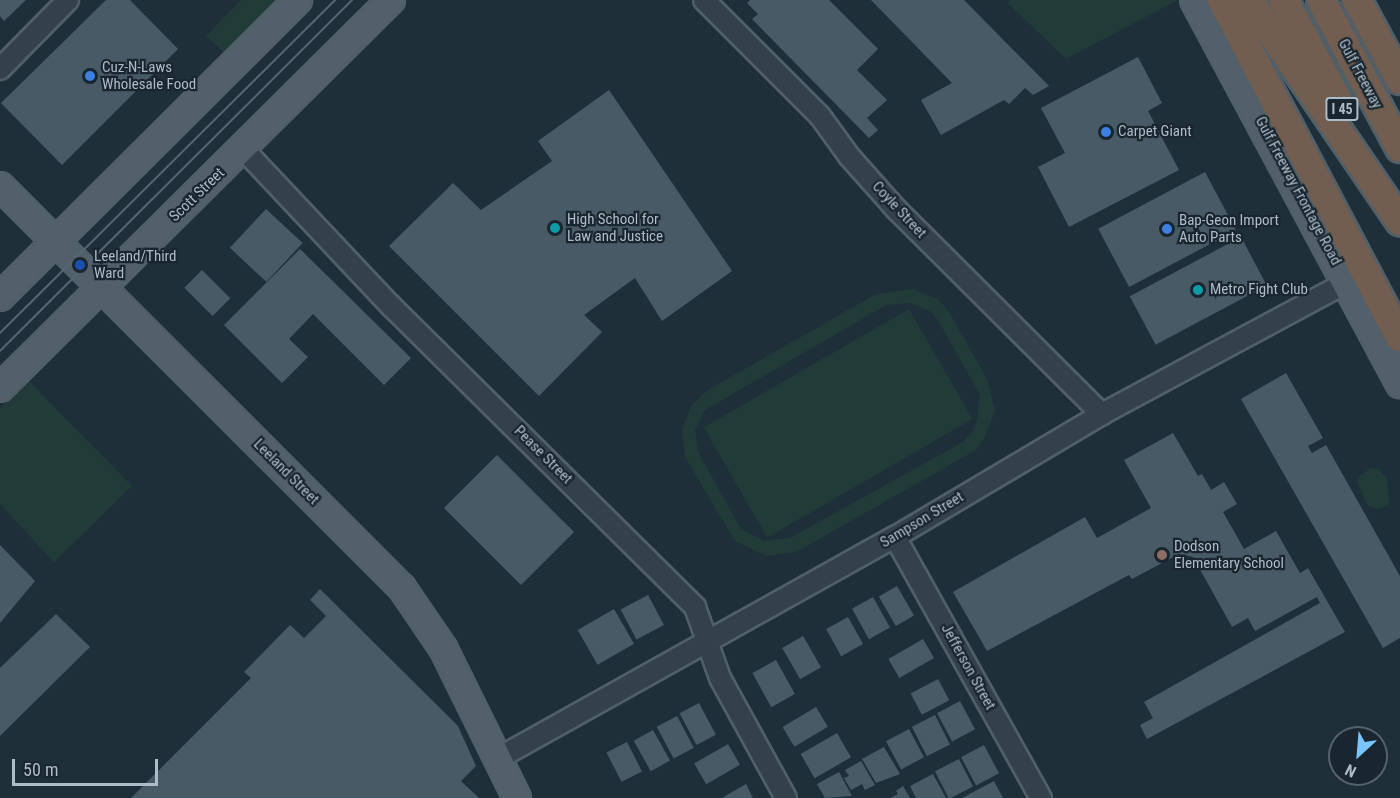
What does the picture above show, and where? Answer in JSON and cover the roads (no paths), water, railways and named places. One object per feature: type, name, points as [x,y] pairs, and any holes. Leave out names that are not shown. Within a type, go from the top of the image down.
[{"type":"highway","points":[[1222,0],[1400,337]]},
{"type":"highway","points":[[1249,0],[1400,220]]},
{"type":"highway","name":"I 45","points":[[1284,0],[1400,220]]},
{"type":"highway","name":"Gulf Freeway","points":[[1321,0],[1400,148]]},
{"type":"highway","points":[[1357,0],[1400,80]]},
{"type":"main road","points":[[0,297],[57,243],[298,0]]},
{"type":"main road","name":"Scott Street","points":[[0,388],[244,150],[391,0]]},
{"type":"main road","name":"Gulf Freeway Frontage Road","points":[[1194,0],[1400,384]]},
{"type":"main road","name":"Leeland Street","points":[[0,186],[402,588],[443,648],[517,798]]},
{"type":"street","points":[[0,69],[68,0]]},
{"type":"street","name":"Coyle Street","points":[[704,0],[820,116],[849,156],[896,209],[1101,414]]},
{"type":"street","name":"Pease Street","points":[[244,150],[391,306],[695,607],[720,678],[786,798]]},
{"type":"street","name":"Sampson Street","points":[[497,759],[895,537],[1101,414],[1347,282]]},
{"type":"street","name":"Jefferson Street","points":[[895,537],[1041,798]]},
{"type":"tram line","points":[[0,333],[335,0]]},
{"type":"tram line","points":[[0,351],[352,0]]},
{"type":"place","name":"Cuz-N-Laws Wholesale Food","points":[[90,76]]},
{"type":"place","name":"Carpet Giant","points":[[1106,132]]},
{"type":"place","name":"High School for Law and Justice","points":[[555,228]]},
{"type":"place","name":"Bap-Geon Import Auto Parts","points":[[1167,229]]},
{"type":"place","name":"Leeland/Third Ward","points":[[80,265]]},
{"type":"place","name":"Metro Fight Club","points":[[1198,290]]},
{"type":"place","name":"Dodson Elementary School","points":[[1162,555]]}]
